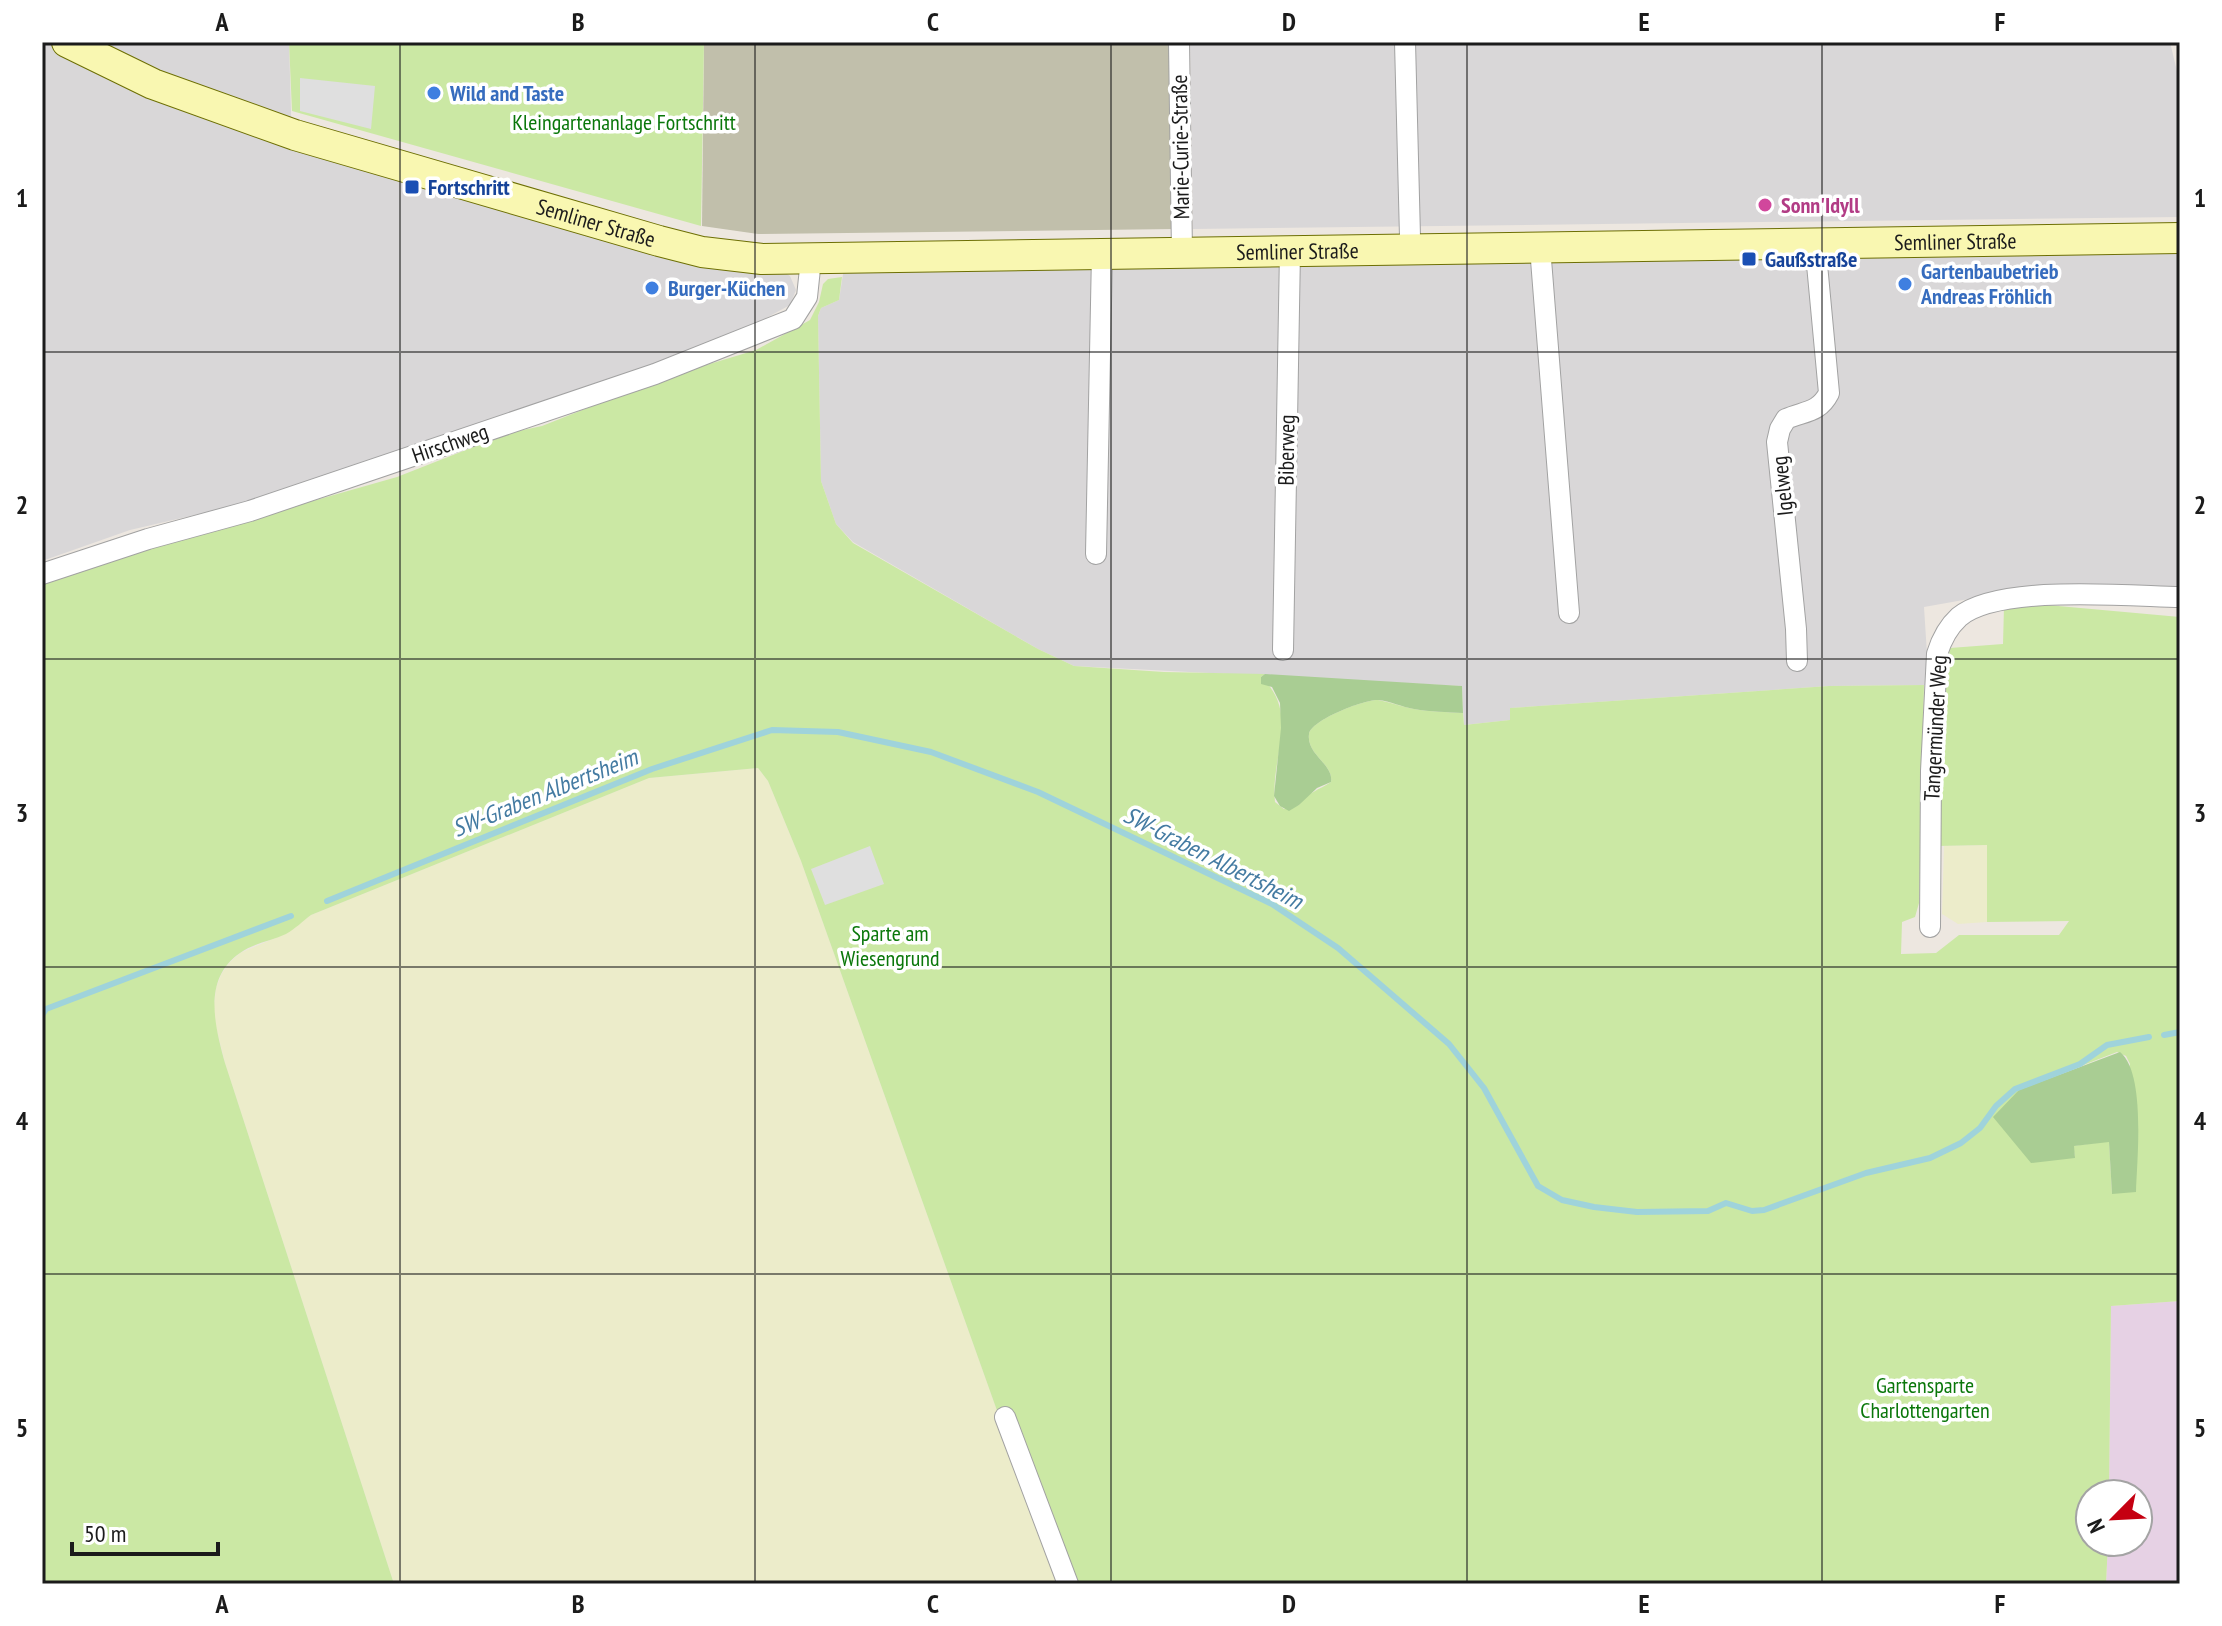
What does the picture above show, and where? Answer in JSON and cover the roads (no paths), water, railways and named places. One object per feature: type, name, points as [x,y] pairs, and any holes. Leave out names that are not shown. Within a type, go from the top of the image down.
[{"type":"street","name":"Semliner Straße","points":[[67,42],[153,84],[349,152],[702,252],[762,259],[2180,238]]},
{"type":"street","name":"Marie-Curie-Straße","points":[[1179,42],[1182,253]]},
{"type":"street","points":[[1405,42],[1408,249]]},
{"type":"street","name":"Igelweg","points":[[1797,661],[1777,442],[1786,419],[1810,413],[1820,406],[1829,393],[1815,243]]},
{"type":"street","points":[[1540,247],[1569,613]]},
{"type":"street","name":"Biberweg","points":[[1283,650],[1290,251]]},
{"type":"street","points":[[1096,554],[1102,254]]},
{"type":"street","name":"Hirschweg","points":[[42,574],[148,539],[250,511],[655,374],[793,319],[807,297],[811,259]]},
{"type":"street","name":"Tangermünder Weg","points":[[1930,927],[1931,771],[1940,641],[1960,617],[1982,605],[2025,597],[2180,597]]},
{"type":"street","points":[[1005,1417],[1068,1584]]},
{"type":"waterway","name":"SW-Graben Albertsheim","points":[[327,901],[652,769],[772,730],[838,732],[931,752],[1038,792],[1272,904],[1338,948],[1449,1044],[1484,1088],[1538,1186],[1562,1200],[1637,1212],[1708,1211],[1726,1203],[1752,1211],[1764,1210],[1866,1173],[1930,1158],[1961,1143],[1980,1128],[1996,1106],[2015,1089],[2080,1064],[2107,1045],[2149,1037]]},
{"type":"waterway","name":"SW-Graben Albertsheim","points":[[42,1015],[46,1009],[291,916]]},
{"type":"waterway","name":"SW-Graben Albertsheim","points":[[2164,1035],[2180,1032]]},
{"type":"place","name":"Wild and Taste","points":[[434,93]]},
{"type":"place","name":"Fortschritt","points":[[412,187]]},
{"type":"place","name":"Sonn'Idyll","points":[[1765,205]]},
{"type":"place","name":"Gaußstraße","points":[[1749,259]]},
{"type":"place","name":"Gartenbaubetrieb Andreas Fröhlich","points":[[1905,284]]},
{"type":"place","name":"Burger-Küchen","points":[[652,288]]},
{"type":"park label","name":"Kleingartenanlage Fortschritt","points":[[624,122]]},
{"type":"park label","name":"Sparte am Wiesengrund","points":[[890,946]]},
{"type":"park label","name":"Gartensparte Charlottengarten","points":[[1925,1398]]}]
